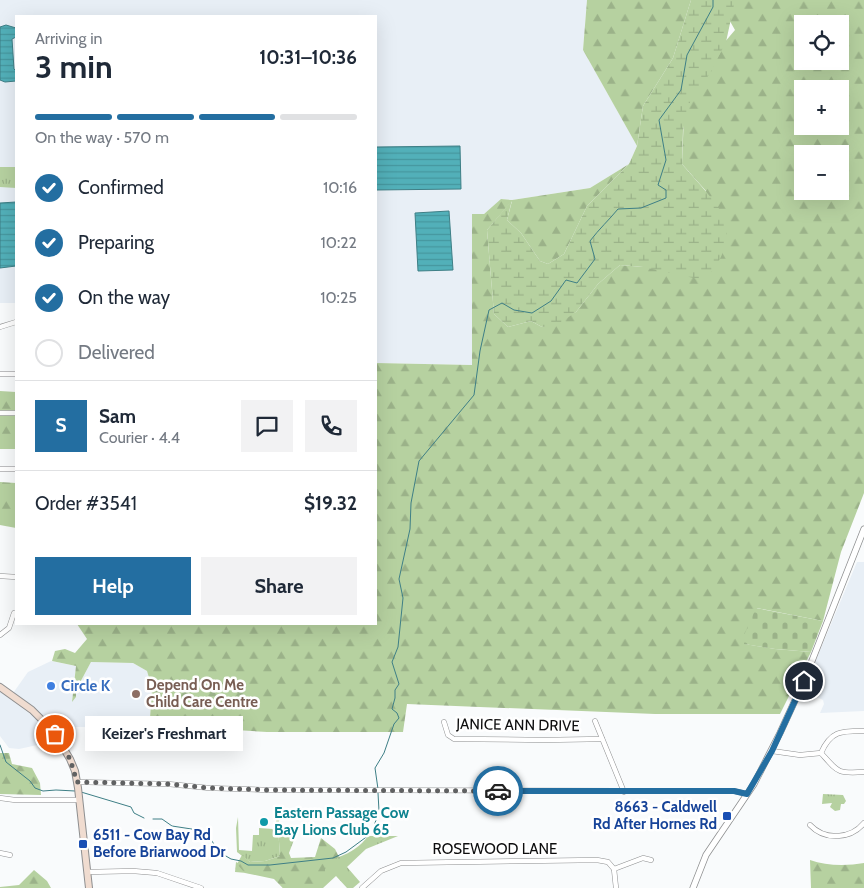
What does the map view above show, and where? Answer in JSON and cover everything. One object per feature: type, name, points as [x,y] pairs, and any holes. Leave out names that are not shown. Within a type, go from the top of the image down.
[{"type":"main road","points":[[0,687],[32,710],[55,734],[70,759],[78,791],[90,888]]},
{"type":"street","points":[[0,327],[15,322]]},
{"type":"street","points":[[0,374],[15,374]]},
{"type":"street","points":[[0,413],[15,413]]},
{"type":"street","points":[[0,469],[15,469]]},
{"type":"street","points":[[693,888],[706,855],[747,794],[772,751],[804,681],[864,529]]},
{"type":"street","points":[[0,576],[15,577]]},
{"type":"street","points":[[0,635],[9,628],[14,613]]},
{"type":"street","points":[[595,721],[624,792]]},
{"type":"street","name":"JANICE ANN DRIVE","points":[[444,722],[448,734],[454,739],[546,740],[602,738]]},
{"type":"street","points":[[772,751],[800,755],[820,752],[827,742],[839,732],[864,731]]},
{"type":"street","points":[[820,752],[838,771],[847,773],[864,772]]},
{"type":"street","points":[[0,798],[15,800],[78,791],[168,784],[226,789],[734,791],[747,794]]},
{"type":"street","points":[[810,824],[825,834],[843,836],[854,832],[864,823]]},
{"type":"street","points":[[0,853],[10,855]]},
{"type":"street","points":[[616,888],[614,869],[642,858],[651,860]]},
{"type":"street","name":"ROSEWOOD LANE","points":[[362,888],[384,869],[410,862],[520,863],[603,860],[614,869]]},
{"type":"street","points":[[88,872],[133,871],[158,874],[201,888]]},
{"type":"shaded area","points":[[0,0],[587,0],[583,50],[637,146],[629,164],[590,188],[512,200],[502,199],[484,214],[472,214],[473,365],[377,363],[377,15],[15,15],[15,303],[0,303]]},
{"type":"shaded area","points":[[857,562],[864,562],[864,711],[820,713],[824,704],[823,700],[803,691]]},
{"type":"shaded area","points":[[51,661],[76,666],[72,701],[76,697],[76,690],[91,662],[133,663],[147,671],[152,688],[150,718],[134,719],[103,727],[49,727],[11,696],[28,672]]},
{"type":"shaded area","points":[[0,692],[37,719],[56,741],[19,749],[9,748],[0,736]]},
{"type":"green space","points":[[587,0],[691,0],[673,58],[643,106],[637,146],[583,50]]},
{"type":"green space","points":[[691,0],[735,0],[726,42],[709,75],[692,94],[683,130],[682,164],[712,199],[725,220],[726,237],[723,253],[714,268],[703,280],[643,267],[620,265],[598,284],[576,312],[557,325],[542,327],[531,321],[508,327],[494,314],[487,230],[512,200],[507,220],[521,233],[540,261],[548,264],[564,254],[587,206],[629,164],[637,146],[643,106],[673,58]]},
{"type":"green space","points":[[730,0],[864,0],[864,493],[841,552],[823,621],[757,608],[745,644],[811,652],[780,714],[655,714],[407,704],[403,732],[267,732],[202,728],[193,738],[171,717],[150,718],[152,688],[147,671],[133,663],[91,662],[76,690],[76,697],[72,702],[76,666],[52,661],[55,651],[65,649],[75,653],[87,639],[78,625],[377,625],[377,363],[472,365],[472,214],[484,214],[501,199],[512,200],[590,188],[629,164],[587,206],[564,254],[548,264],[540,261],[521,233],[507,220],[512,201],[487,230],[494,314],[508,327],[531,321],[542,327],[576,312],[598,284],[620,265],[643,267],[706,191],[682,164],[685,89],[735,30],[727,16]]},
{"type":"green space","points":[[0,167],[15,167],[15,188],[0,187]]},
{"type":"green space","points":[[0,391],[15,392],[15,449],[0,449]]},
{"type":"green space","points":[[0,482],[15,483],[15,528],[0,525]]},
{"type":"green space","points":[[756,608],[823,621],[811,652],[744,644],[745,633]]},
{"type":"green space","points":[[0,753],[9,753],[12,764],[32,768],[40,783],[41,795],[0,794]]},
{"type":"green space","points":[[823,794],[843,795],[846,801],[844,804],[841,804],[840,810],[835,811],[830,807],[832,803],[822,804]]},
{"type":"green space","points":[[277,814],[280,816],[278,827],[280,856],[265,861],[250,862],[237,852],[236,828],[238,817],[239,850],[252,851],[253,835],[259,835],[259,828],[273,829],[273,823],[276,823]]},
{"type":"green space","points":[[278,827],[295,837],[289,853],[291,858],[315,857],[321,838],[335,849],[339,857],[330,861],[325,867],[325,873],[318,888],[283,888],[274,879],[245,873],[237,864],[242,855],[250,862],[265,861],[280,856]]},
{"type":"green space","points":[[368,836],[398,836],[366,849],[347,867],[360,882],[353,888],[347,888],[336,876],[323,888],[283,888],[271,875],[235,872],[236,862],[246,867],[339,857],[355,849]]},
{"type":"green space","points":[[810,860],[837,865],[864,863],[864,888],[811,888]]},
{"type":"green space","points":[[34,870],[47,881],[51,888],[0,888],[19,885]]},
{"type":"water","points":[[6,25],[15,28],[15,38],[12,39],[15,81],[5,82],[0,80],[0,27]]},
{"type":"water","points":[[460,146],[461,189],[377,190],[377,147]]},
{"type":"water","points":[[15,202],[15,266],[0,268],[0,203]]},
{"type":"water","points":[[449,211],[453,270],[418,271],[415,213]]},
{"type":"waterway","points":[[378,789],[375,768],[384,753],[394,724],[399,718],[392,709],[395,690],[399,684],[392,662],[398,647],[403,598],[399,579],[410,529],[411,503],[419,461],[474,395],[480,351],[489,310],[502,303],[514,310],[532,313],[551,301],[566,280],[577,283],[595,259],[590,241],[618,209],[641,208],[666,198],[666,190],[658,185],[666,160],[659,120],[681,90],[687,55],[713,7],[713,0]]},
{"type":"waterway","points":[[0,745],[6,762],[30,781],[35,788],[43,791],[75,791]]},
{"type":"waterway","points":[[81,792],[131,807],[134,813],[144,818]]},
{"type":"waterway","points":[[153,819],[162,819],[172,826],[198,830],[204,836],[210,838],[219,852],[248,865],[270,865],[333,858],[346,852],[369,835],[379,811],[378,793]]},
{"type":"way so far","points":[[55,734],[70,759],[75,770],[77,782],[168,784],[209,788],[269,790],[498,791]]},
{"type":"place","name":"Circle K","points":[[51,686]]},
{"type":"place","name":"Depend On Me Child Care Centre","points":[[136,694]]},
{"type":"place","name":"Keizer's Freshmart","points":[[55,734]]},
{"type":"place","name":"8663 - Caldwell Rd After Hornes Rd","points":[[727,816]]},
{"type":"place","name":"Eastern Passage Cow Bay Lions Club 65","points":[[264,822]]},
{"type":"place","name":"6511 - Cow Bay Rd Before Briarwood Dr","points":[[83,844]]},
{"type":"route","points":[[498,791],[734,791],[747,794],[772,751],[804,681]]}]
